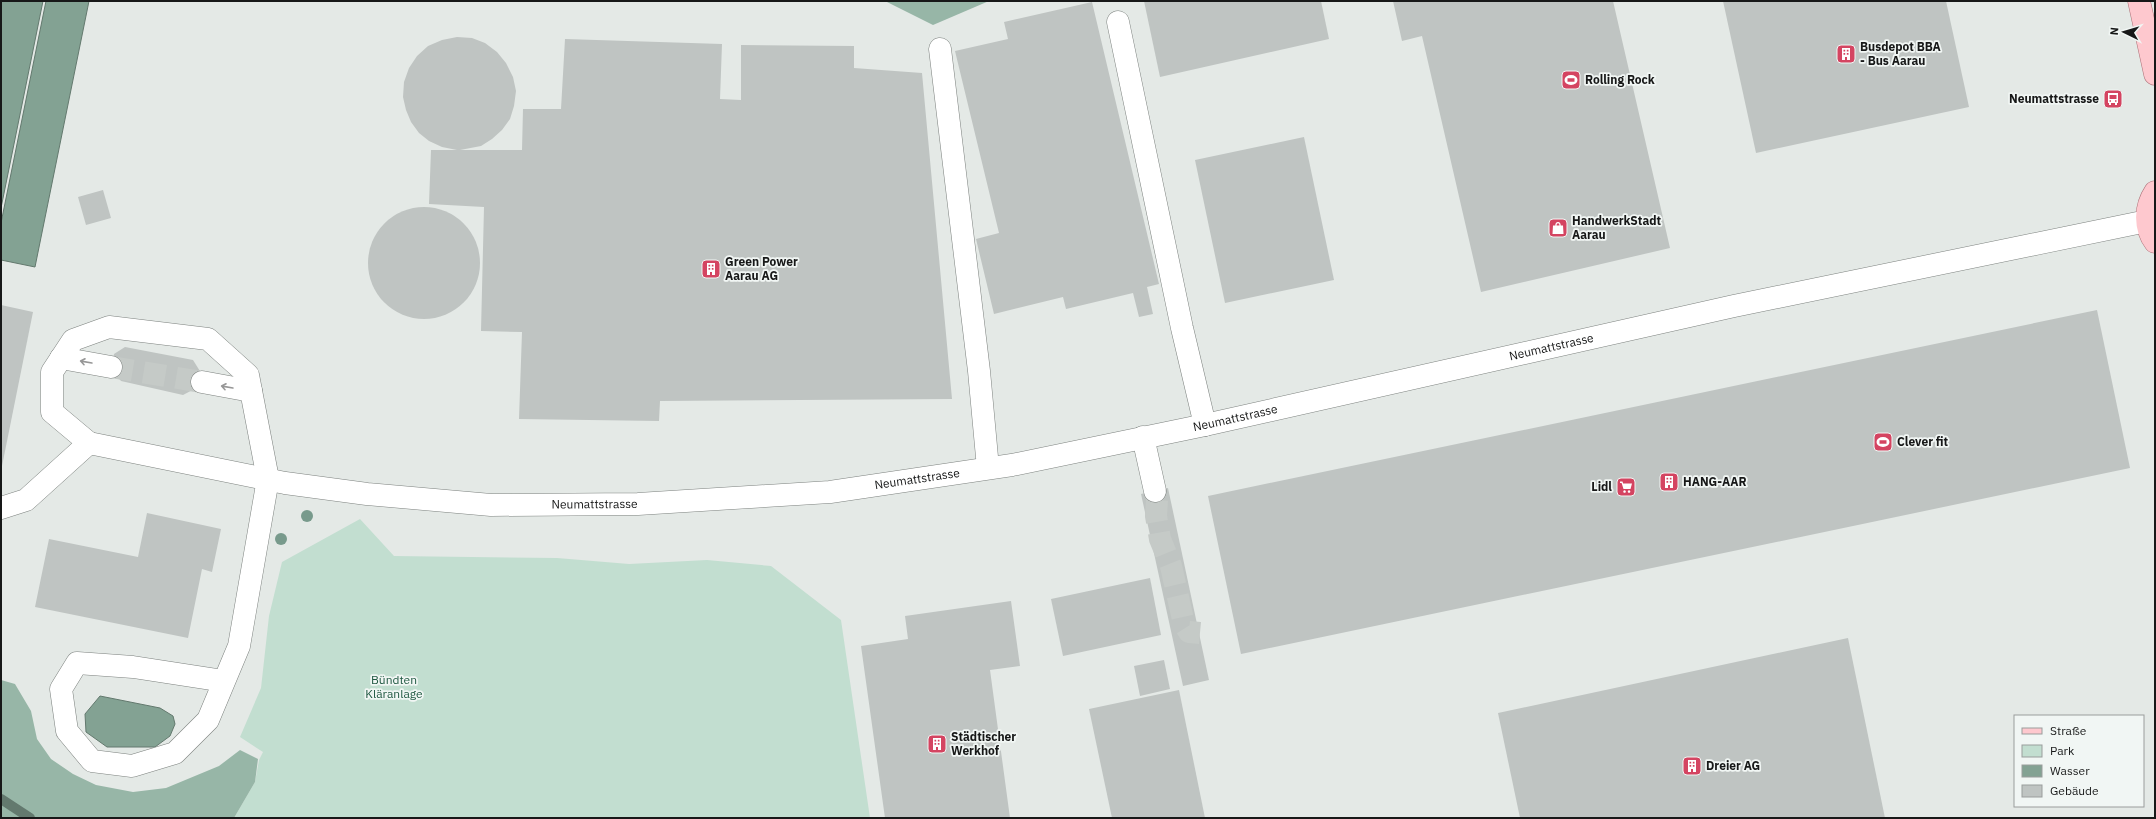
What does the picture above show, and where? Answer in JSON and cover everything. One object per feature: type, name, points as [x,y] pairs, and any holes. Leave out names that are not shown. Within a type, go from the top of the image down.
[{"type":"main road","points":[[2139,1],[2155,74]]},
{"type":"main road","points":[[2155,192],[2148,206],[2147,221],[2151,236],[2155,242]]},
{"type":"street","points":[[1118,22],[1182,328],[1205,425]]},
{"type":"street","points":[[940,49],[978,363],[988,468]]},
{"type":"street","name":"Neumattstrasse","points":[[89,443],[268,480],[367,494],[491,504],[638,504],[830,492],[988,468],[1205,425],[1734,306],[2147,221]]},
{"type":"street","points":[[1,508],[4,509],[26,500],[89,443],[52,412],[52,372],[73,340],[109,327],[208,339],[248,374],[268,480],[238,646],[208,720],[175,753],[132,766],[92,761],[67,731],[61,689],[77,663],[133,667],[224,680]]},
{"type":"street","points":[[61,358],[112,366]]},
{"type":"street","points":[[202,382],[252,391]]},
{"type":"street","points":[[1143,437],[1155,491]]},
{"type":"green space","name":"Bündten Kläranlage","points":[[360,519],[394,556],[557,558],[629,564],[707,560],[771,566],[841,620],[870,818],[234,818],[255,782],[259,760],[263,752],[240,737],[261,688],[269,616],[282,562]]},
{"type":"shaded area","points":[[885,1],[989,1],[933,25]]},
{"type":"shaded area","points":[[1,680],[15,684],[31,711],[37,739],[51,759],[73,774],[96,785],[133,792],[166,788],[219,766],[240,750],[258,759],[255,782],[234,818],[1,818]]},
{"type":"water","points":[[1,1],[43,1],[1,208]]},
{"type":"water","points":[[46,1],[89,1],[35,267],[1,260],[1,223]]},
{"type":"water","points":[[100,696],[160,708],[173,716],[175,724],[170,736],[155,747],[107,747],[86,732],[85,714]]},
{"type":"building","points":[[1144,1],[1321,1],[1329,39],[1160,77]]},
{"type":"building","points":[[1393,1],[1613,1],[1670,248],[1481,292],[1422,36],[1402,41]]},
{"type":"building","name":"Busdepot BBA - Bus Aarau","points":[[1723,1],[1946,1],[1969,107],[1756,153]]},
{"type":"building","points":[[1092,2],[1159,284],[1147,287],[1153,314],[1139,317],[1133,293],[1066,309],[1063,297],[994,314],[976,239],[999,233],[955,51],[1008,39],[1004,22]]},
{"type":"building","name":"Green Power Aarau AG","points":[[457,37],[472,38],[485,43],[497,52],[506,63],[513,77],[516,91],[510,119],[502,130],[481,146],[460,150],[522,150],[523,109],[561,109],[565,39],[722,44],[720,99],[741,100],[741,45],[854,46],[854,68],[922,73],[952,399],[660,401],[659,421],[519,419],[522,332],[481,331],[484,207],[429,204],[431,150],[457,150],[442,147],[429,141],[419,133],[411,122],[403,97],[404,82],[409,68],[417,56],[428,46],[442,40]]},
{"type":"building","points":[[1304,137],[1334,280],[1225,303],[1195,160]]},
{"type":"building","points":[[103,190],[111,218],[86,225],[78,197]]},
{"type":"building","points":[[424,207],[445,211],[464,223],[476,242],[480,263],[476,284],[464,303],[445,315],[424,319],[403,315],[384,303],[372,284],[368,263],[372,242],[384,223],[403,211]]},
{"type":"building","points":[[1,305],[33,312],[2,466],[1,466]]},
{"type":"building","name":"HANG-AAR","points":[[2097,310],[2130,468],[1241,654],[1208,496]]},
{"type":"building","points":[[125,347],[193,360],[203,376],[202,385],[183,395],[121,381],[111,368],[114,354]]},
{"type":"building","points":[[1168,488],[1209,680],[1183,686],[1141,494]]},
{"type":"building","points":[[147,513],[221,529],[212,572],[202,569],[188,638],[35,607],[49,539],[138,557]]},
{"type":"building","points":[[1150,578],[1161,635],[1063,656],[1051,599]]},
{"type":"building","name":"Städtischer Werkhof","points":[[1011,601],[1020,666],[990,670],[1010,818],[885,818],[861,646],[908,639],[905,616]]},
{"type":"building","name":"Dreier AG","points":[[1848,638],[1885,818],[1520,818],[1498,713]]},
{"type":"building","points":[[1164,660],[1170,689],[1140,696],[1134,666]]},
{"type":"building","points":[[1179,690],[1205,818],[1112,818],[1089,709]]},
{"type":"waterway","points":[[1,799],[30,818]]},
{"type":"tunnel","points":[[111,367],[202,382]]},
{"type":"tunnel","points":[[1157,500],[1156,516],[1160,539],[1171,566],[1184,624],[1189,632],[1200,633]]},
{"type":"place","name":"Busdepot BBA - Bus Aarau","points":[[1846,54]]},
{"type":"place","name":"Rolling Rock","points":[[1571,80]]},
{"type":"place","name":"Neumattstrasse","points":[[2113,99]]},
{"type":"place","name":"HandwerkStadt Aarau","points":[[1558,228]]},
{"type":"place","name":"Green Power Aarau AG","points":[[711,269]]},
{"type":"place","name":"Clever fit","points":[[1883,442]]},
{"type":"place","name":"HANG-AAR","points":[[1669,482]]},
{"type":"place","name":"Lidl","points":[[1626,487]]},
{"type":"place","name":"Städtischer Werkhof","points":[[937,744]]},
{"type":"place","name":"Dreier AG","points":[[1692,766]]}]
